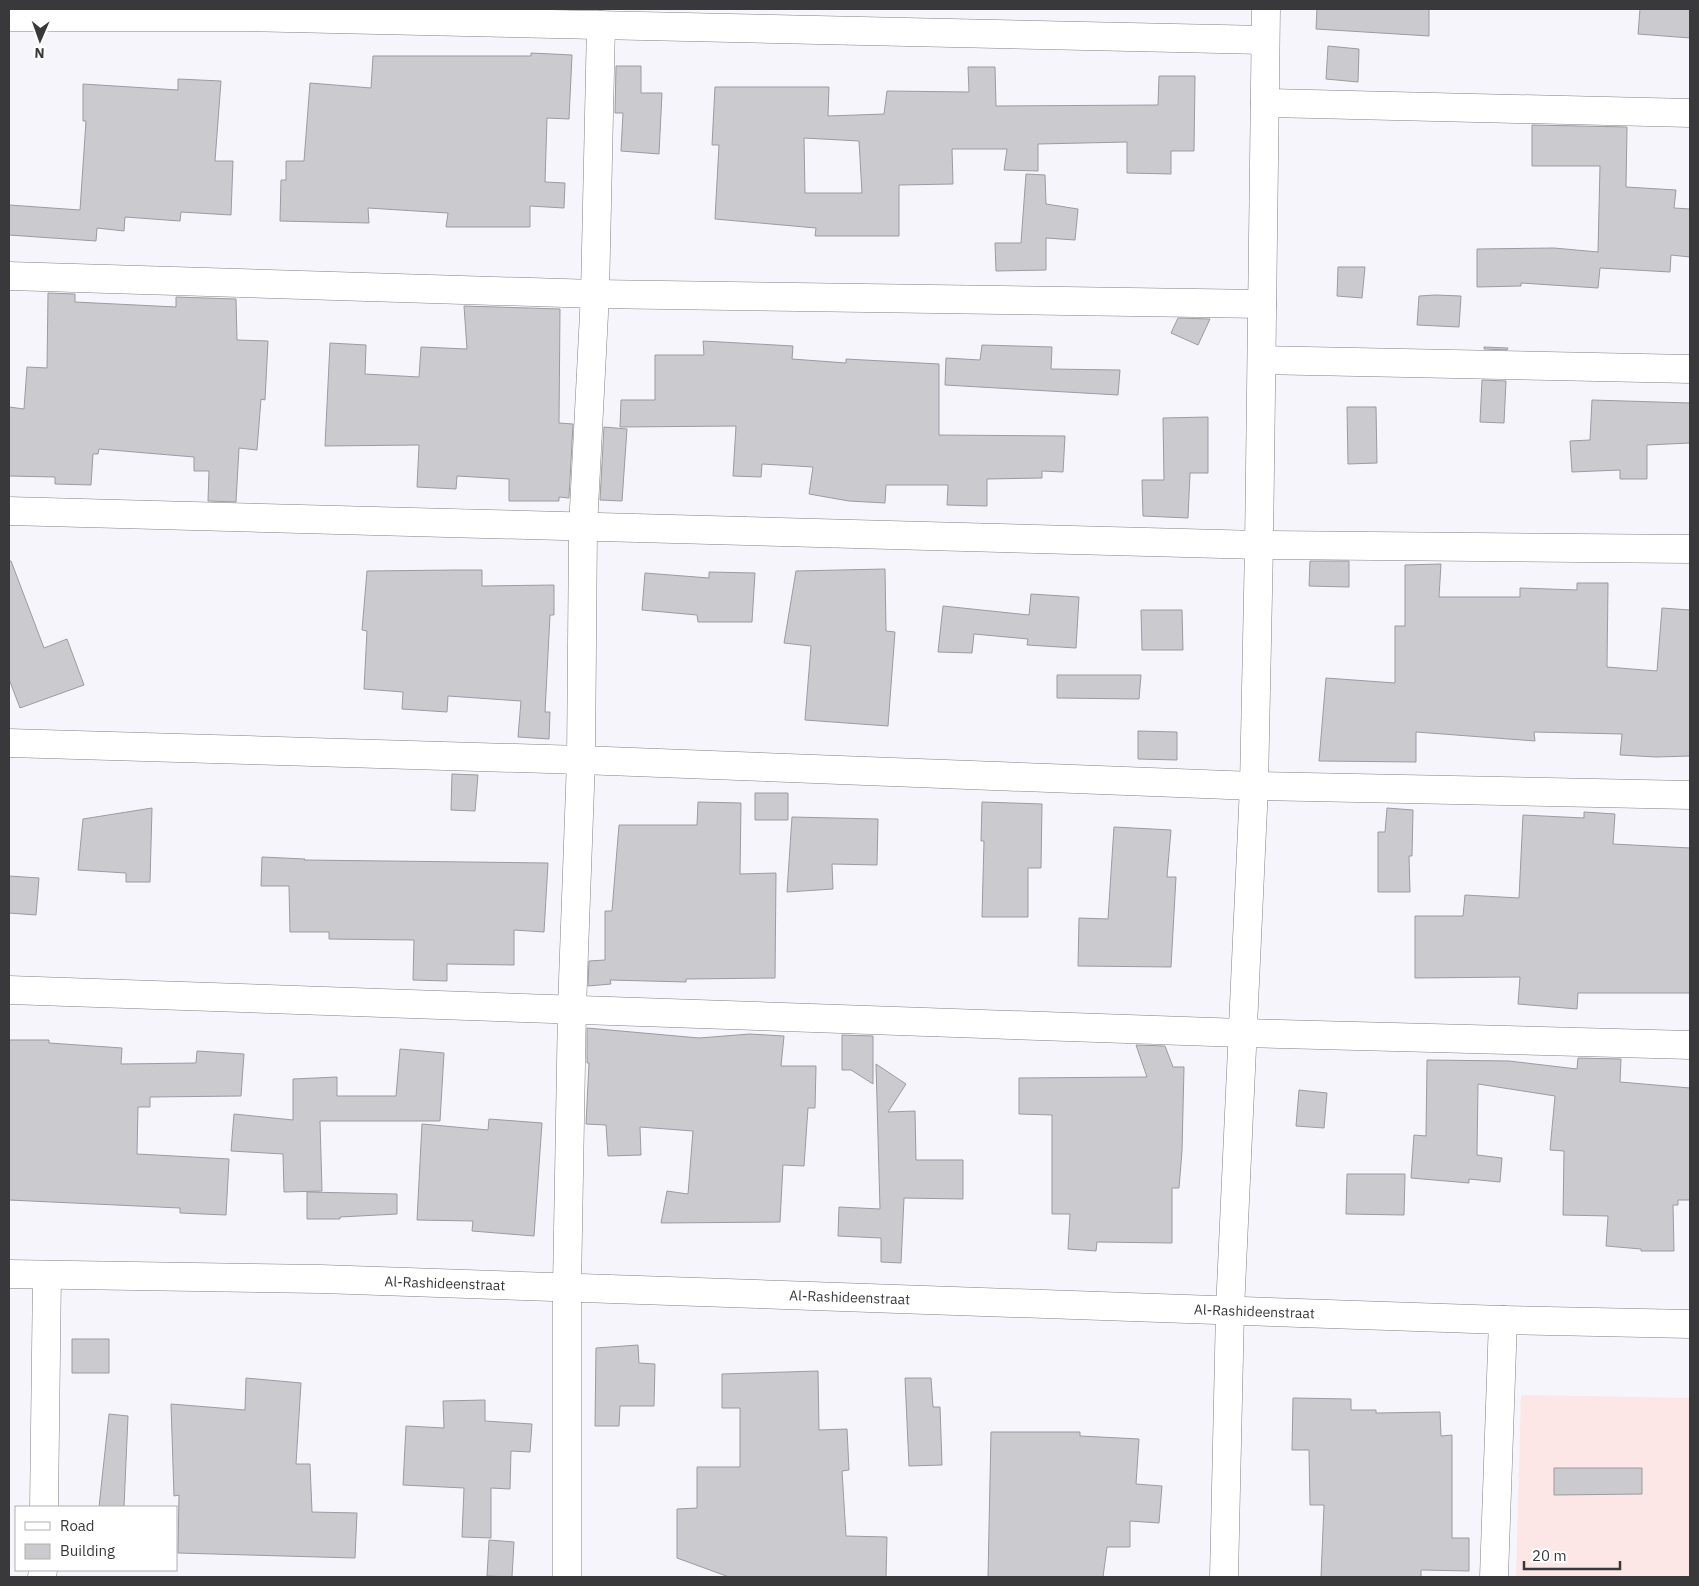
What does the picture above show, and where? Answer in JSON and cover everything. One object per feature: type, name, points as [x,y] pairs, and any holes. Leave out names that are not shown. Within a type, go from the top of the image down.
[{"type":"street","points":[[1224,1577],[1230,1310],[1254,786],[1260,544],[1266,9]]},
{"type":"street","points":[[9,16],[246,13],[601,25],[693,18],[1265,40]]},
{"type":"street","points":[[567,1577],[567,1287],[572,1008],[581,760],[583,528],[595,294],[601,25]]},
{"type":"street","points":[[1265,103],[1690,113]]},
{"type":"street","points":[[9,276],[595,294],[1262,304]]},
{"type":"street","points":[[1262,360],[1690,369]]},
{"type":"street","points":[[9,511],[583,528],[1260,544],[1690,549]]},
{"type":"street","points":[[9,743],[581,760],[1254,786],[1690,795]]},
{"type":"street","points":[[9,990],[572,1008],[1242,1033],[1690,1046]]},
{"type":"street","name":"Al-Rashideenstraat","points":[[9,1274],[320,1278],[1503,1320],[1690,1324]]},
{"type":"street","points":[[44,1506],[47,1275]]},
{"type":"street","points":[[1494,1577],[1503,1320]]},
{"type":"shaded area","points":[[1521,1395],[1690,1398],[1690,1577],[1516,1577]]},
{"type":"building","points":[[1317,9],[1429,9],[1429,36],[1316,29]]},
{"type":"building","points":[[1640,9],[1690,9],[1690,38],[1638,34]]},
{"type":"building","points":[[1328,46],[1359,49],[1358,82],[1326,79]]},
{"type":"building","points":[[531,53],[572,55],[569,119],[547,118],[545,182],[565,183],[564,208],[530,206],[530,227],[446,227],[448,213],[368,208],[369,223],[280,221],[281,180],[286,180],[286,161],[304,161],[310,83],[371,88],[373,56],[531,56]]},
{"type":"building","points":[[616,66],[641,66],[641,93],[662,93],[659,154],[621,151],[623,113],[615,113]]},
{"type":"building","points":[[968,67],[995,67],[996,106],[1158,105],[1159,76],[1195,76],[1194,151],[1171,151],[1171,174],[1127,173],[1127,142],[1038,144],[1038,171],[1004,170],[1007,149],[952,149],[953,184],[899,185],[899,236],[815,236],[816,228],[715,219],[719,145],[712,145],[715,87],[829,87],[828,116],[884,114],[887,91],[969,92]],"holes":[[[804,138],[859,141],[862,193],[805,193]]]},
{"type":"building","points":[[178,79],[221,81],[215,161],[233,161],[231,215],[181,212],[180,221],[125,217],[124,231],[97,228],[96,241],[9,235],[9,205],[80,210],[86,121],[83,121],[83,84],[178,90]]},
{"type":"building","points":[[1532,125],[1627,127],[1626,187],[1676,190],[1674,208],[1690,209],[1690,257],[1671,255],[1670,272],[1600,268],[1598,288],[1521,283],[1521,286],[1477,287],[1477,249],[1554,248],[1598,252],[1600,166],[1532,166]]},
{"type":"building","points":[[1026,174],[1045,175],[1046,204],[1078,209],[1075,240],[1046,238],[1046,270],[996,271],[995,243],[1021,243]]},
{"type":"building","points":[[1338,267],[1365,267],[1362,298],[1337,296]]},
{"type":"building","points":[[48,293],[75,294],[75,302],[176,307],[176,297],[236,299],[237,340],[268,341],[265,400],[261,399],[257,450],[239,448],[236,502],[208,501],[209,471],[194,471],[194,457],[99,449],[98,454],[93,454],[91,485],[55,484],[55,477],[9,476],[9,407],[24,409],[27,367],[47,368]]},
{"type":"building","points":[[1419,296],[1461,296],[1459,327],[1417,325]]},
{"type":"building","points":[[464,306],[560,309],[559,423],[573,424],[569,498],[559,497],[559,501],[509,501],[509,479],[457,476],[456,489],[417,487],[419,445],[325,446],[330,343],[366,345],[365,374],[419,377],[421,347],[467,349]]},
{"type":"building","points":[[1178,318],[1210,319],[1198,345],[1171,333]]},
{"type":"building","points":[[703,341],[793,346],[792,359],[846,363],[846,359],[939,364],[939,435],[1065,436],[1063,472],[1042,471],[1042,478],[987,479],[987,506],[947,505],[948,485],[886,485],[885,503],[849,501],[809,494],[813,467],[762,464],[761,477],[733,476],[736,426],[620,427],[621,400],[655,400],[655,355],[704,355]]},
{"type":"building","points":[[982,345],[1052,347],[1051,369],[1120,370],[1118,395],[945,385],[946,358],[980,360]]},
{"type":"building","points":[[1484,347],[1508,348],[1507,350],[1484,349]]},
{"type":"building","points":[[1482,380],[1506,381],[1504,423],[1480,422]]},
{"type":"building","points":[[1592,400],[1690,403],[1690,443],[1647,445],[1647,479],[1620,479],[1620,470],[1572,472],[1570,441],[1590,440]]},
{"type":"building","points":[[1347,407],[1376,407],[1377,463],[1348,464]]},
{"type":"building","points":[[1208,417],[1208,473],[1190,473],[1188,518],[1143,516],[1142,480],[1164,480],[1163,418]]},
{"type":"building","points":[[604,427],[627,429],[622,501],[600,500]]},
{"type":"building","points":[[9,561],[11,561],[44,648],[67,639],[84,685],[20,708],[9,679]]},
{"type":"building","points":[[1310,561],[1349,561],[1349,587],[1309,586]]},
{"type":"building","points":[[1441,564],[1439,597],[1520,597],[1520,588],[1577,590],[1577,583],[1608,583],[1607,667],[1657,671],[1662,608],[1690,610],[1690,756],[1620,755],[1622,734],[1534,732],[1535,741],[1416,732],[1416,762],[1319,761],[1326,678],[1395,683],[1395,626],[1405,626],[1405,565]]},
{"type":"building","points":[[885,569],[886,631],[895,632],[888,726],[805,720],[811,646],[784,643],[796,571]]},
{"type":"building","points":[[482,570],[482,586],[554,585],[554,615],[550,615],[545,712],[550,712],[549,739],[518,737],[521,701],[448,696],[447,712],[402,709],[403,692],[364,689],[367,631],[362,630],[367,571]]},
{"type":"building","points":[[709,572],[755,573],[752,622],[698,622],[697,615],[642,610],[645,573],[709,578]]},
{"type":"building","points":[[1031,594],[1079,597],[1076,648],[1027,645],[1028,639],[974,634],[972,653],[938,652],[943,606],[1029,615]]},
{"type":"building","points":[[1141,610],[1182,610],[1183,650],[1142,650]]},
{"type":"building","points":[[1057,675],[1141,675],[1139,699],[1057,698]]},
{"type":"building","points":[[1138,731],[1177,732],[1177,760],[1138,759]]},
{"type":"building","points":[[452,774],[478,775],[475,811],[451,810]]},
{"type":"building","points":[[755,793],[788,793],[788,820],[755,820]]},
{"type":"building","points":[[698,802],[741,803],[740,874],[776,873],[775,978],[686,979],[686,982],[610,980],[611,984],[588,986],[589,961],[605,960],[605,911],[612,911],[619,825],[697,825]]},
{"type":"building","points":[[982,802],[1042,804],[1041,868],[1028,868],[1028,917],[982,917],[984,841],[981,841]]},
{"type":"building","points":[[152,808],[150,882],[126,882],[126,873],[78,870],[83,819]]},
{"type":"building","points":[[1387,808],[1413,810],[1412,856],[1409,856],[1410,892],[1378,892],[1378,832],[1385,832]]},
{"type":"building","points":[[1584,812],[1615,814],[1613,844],[1690,848],[1690,993],[1578,993],[1577,1009],[1518,1004],[1520,977],[1415,978],[1415,916],[1463,916],[1465,895],[1519,898],[1523,815],[1584,818]]},
{"type":"building","points":[[792,817],[878,819],[877,865],[832,864],[833,889],[787,892]]},
{"type":"building","points":[[1114,827],[1171,830],[1167,877],[1176,877],[1171,967],[1078,966],[1079,918],[1108,919]]},
{"type":"building","points":[[262,857],[304,860],[548,863],[544,932],[514,930],[514,965],[447,964],[447,981],[413,980],[414,940],[329,939],[329,932],[290,932],[289,886],[261,886]]},
{"type":"building","points":[[9,876],[39,878],[36,915],[9,913]]},
{"type":"building","points":[[587,1028],[699,1038],[750,1034],[784,1036],[781,1066],[816,1066],[815,1108],[808,1108],[804,1166],[783,1165],[780,1222],[661,1223],[667,1191],[688,1194],[693,1131],[640,1127],[641,1155],[608,1156],[606,1125],[586,1124],[589,1063],[587,1063]]},
{"type":"building","points":[[842,1035],[873,1036],[873,1084],[851,1070],[842,1070]]},
{"type":"building","points":[[9,1040],[49,1040],[49,1043],[122,1048],[121,1064],[196,1063],[197,1051],[244,1054],[241,1096],[150,1097],[150,1107],[138,1107],[137,1154],[229,1159],[226,1215],[180,1213],[180,1208],[9,1200]]},
{"type":"building","points":[[1136,1045],[1165,1046],[1173,1067],[1184,1067],[1179,1188],[1172,1188],[1172,1243],[1097,1242],[1096,1251],[1068,1249],[1070,1214],[1052,1214],[1052,1115],[1019,1114],[1019,1078],[1147,1077]]},
{"type":"building","points":[[400,1049],[444,1053],[440,1121],[320,1121],[322,1191],[284,1192],[283,1154],[231,1151],[234,1114],[293,1120],[293,1079],[337,1077],[337,1096],[396,1096]]},
{"type":"building","points":[[1578,1058],[1621,1059],[1620,1082],[1690,1088],[1690,1200],[1678,1200],[1678,1205],[1673,1205],[1674,1251],[1641,1251],[1641,1249],[1606,1246],[1608,1216],[1563,1215],[1564,1151],[1550,1150],[1555,1096],[1478,1084],[1477,1155],[1502,1158],[1500,1182],[1469,1179],[1469,1183],[1411,1178],[1414,1135],[1426,1136],[1427,1060],[1509,1061],[1577,1069]]},
{"type":"building","points":[[876,1064],[906,1084],[888,1112],[915,1111],[916,1160],[963,1160],[963,1199],[904,1198],[901,1263],[881,1262],[881,1238],[838,1236],[839,1207],[880,1209]]},
{"type":"building","points":[[1299,1090],[1327,1093],[1324,1128],[1296,1126]]},
{"type":"building","points":[[489,1119],[542,1123],[534,1236],[472,1231],[473,1221],[417,1220],[422,1124],[488,1130]]},
{"type":"building","points":[[1347,1174],[1405,1174],[1404,1215],[1346,1214]]},
{"type":"building","points":[[307,1192],[397,1194],[397,1214],[340,1217],[340,1219],[307,1219]]},
{"type":"building","points":[[72,1339],[109,1339],[109,1373],[72,1373]]},
{"type":"building","points":[[638,1345],[639,1363],[655,1364],[654,1406],[620,1406],[619,1426],[595,1426],[596,1348]]},
{"type":"building","points":[[818,1371],[819,1430],[847,1429],[849,1470],[842,1471],[846,1536],[887,1537],[886,1577],[729,1577],[677,1558],[677,1509],[697,1508],[697,1467],[740,1467],[740,1408],[722,1408],[722,1374]]},
{"type":"building","points":[[246,1378],[301,1383],[296,1464],[310,1464],[312,1512],[357,1513],[355,1558],[178,1553],[179,1495],[174,1496],[171,1404],[245,1410]]},
{"type":"building","points":[[905,1378],[931,1378],[933,1407],[940,1407],[942,1465],[909,1466]]},
{"type":"building","points":[[1293,1398],[1351,1399],[1351,1410],[1376,1410],[1376,1413],[1440,1412],[1441,1436],[1452,1435],[1452,1538],[1469,1538],[1469,1571],[1421,1570],[1421,1577],[1321,1577],[1324,1505],[1310,1505],[1309,1450],[1292,1450]]},
{"type":"building","points":[[485,1400],[485,1421],[532,1424],[530,1452],[511,1451],[510,1489],[491,1488],[491,1538],[462,1537],[464,1488],[403,1485],[406,1426],[444,1428],[443,1401]]},
{"type":"building","points":[[109,1414],[128,1416],[124,1506],[99,1506]]},
{"type":"building","points":[[991,1432],[1080,1432],[1080,1436],[1139,1439],[1136,1484],[1162,1486],[1159,1523],[1130,1521],[1130,1547],[1107,1547],[1103,1577],[988,1577]]},
{"type":"building","points":[[1554,1468],[1642,1468],[1642,1494],[1554,1495]]},
{"type":"building","points":[[489,1540],[514,1542],[512,1577],[487,1576]]}]
